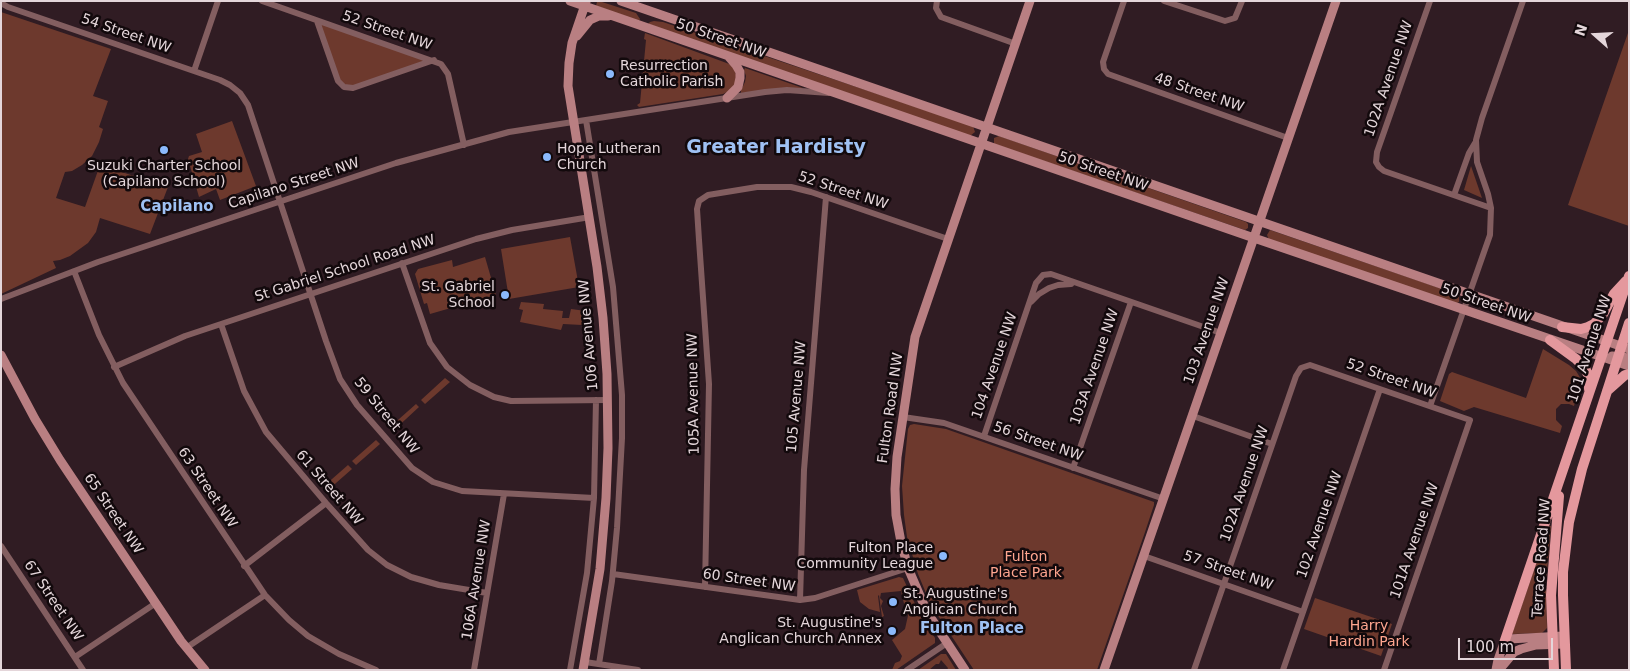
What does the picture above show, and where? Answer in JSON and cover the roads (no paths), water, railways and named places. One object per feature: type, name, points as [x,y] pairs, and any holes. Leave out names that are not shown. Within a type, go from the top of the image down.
[{"type":"main road","name":"50 Street NW","points":[[570,1],[585,4],[613,16],[835,94],[1550,340],[1602,357],[1621,353]]},
{"type":"main road","name":"50 Street NW","points":[[620,1],[1607,342],[1621,353],[1629,366]]},
{"type":"main road","name":"Fulton Road NW","points":[[965,670],[946,643],[921,600],[908,568],[899,530],[895,501],[896,466],[915,338],[1030,1]]},
{"type":"main road","name":"103 Avenue NW","points":[[1104,670],[1336,1]]},
{"type":"main road","name":"106 Avenue NW","points":[[584,666],[600,569],[608,448],[608,400],[603,318],[590,217],[568,86],[572,43],[585,4]]},
{"type":"main road","points":[[572,43],[590,20],[600,16],[613,16]]},
{"type":"main road","points":[[727,98],[738,87],[740,78],[740,72],[729,57]]},
{"type":"main road","points":[[1562,327],[1581,328],[1594,324],[1628,277]]},
{"type":"main road","name":"101 Avenue NW","points":[[1561,478],[1572,428],[1589,396],[1628,277]]},
{"type":"main road","name":"101 Avenue NW","points":[[1582,469],[1606,392],[1621,353],[1629,323]]},
{"type":"main road","points":[[1550,340],[1586,368],[1589,377],[1589,396]]},
{"type":"main road","points":[[1621,353],[1629,358]]},
{"type":"main road","name":"65 Street NW","points":[[1,355],[4,367],[50,443],[186,648],[205,670]]},
{"type":"main road","points":[[1606,392],[1624,375],[1629,374]]},
{"type":"main road","name":"Terrace Road NW","points":[[1566,670],[1563,640],[1563,579],[1571,513],[1582,469]]},
{"type":"main road","points":[[1498,670],[1498,660],[1561,478]]},
{"type":"main road","name":"Terrace Road NW","points":[[1554,670],[1552,571],[1561,478]]},
{"type":"main road","points":[[1504,643],[1514,638],[1552,641]]},
{"type":"main road","points":[[1498,670],[1514,652],[1552,641],[1563,640]]},
{"type":"street","points":[[194,71],[218,1]]},
{"type":"street","name":"52 Street NW","points":[[262,1],[434,60]]},
{"type":"street","points":[[937,1],[937,11],[941,17],[1016,44]]},
{"type":"street","name":"48 Street NW","points":[[1124,1],[1104,60],[1104,69],[1108,74],[1288,138]]},
{"type":"street","points":[[1164,1],[1219,20],[1232,20],[1237,15],[1242,1]]},
{"type":"street","name":"102A Avenue NW","points":[[1430,1],[1377,152],[1377,164],[1384,171],[1454,196]]},
{"type":"street","points":[[1491,208],[1454,196],[1469,153],[1476,140],[1523,1]]},
{"type":"street","name":"54 Street NW","points":[[1,3],[226,82],[240,93]]},
{"type":"street","name":"52 Street NW","points":[[317,21],[338,81],[344,87],[353,88],[434,60]]},
{"type":"street","points":[[434,60],[444,66],[448,74],[464,145]]},
{"type":"street","name":"Capilano Street NW","points":[[1,300],[74,271],[396,163],[518,131],[765,92],[787,90],[835,94]]},
{"type":"street","name":"59 Street NW","points":[[240,93],[248,105],[334,365],[349,394],[406,461],[425,478],[446,487],[462,491],[594,498]]},
{"type":"street","name":"106 Avenue NW","points":[[586,120],[613,287],[621,374],[621,477],[612,574],[598,664]]},
{"type":"street","points":[[1430,406],[1490,235],[1491,208],[1477,162],[1476,140]]},
{"type":"street","name":"52 Street NW","points":[[699,201],[705,196],[768,186],[797,188],[948,239]]},
{"type":"street","name":"105 Avenue NW","points":[[800,600],[804,470],[826,197]]},
{"type":"street","name":"105A Avenue NW","points":[[699,201],[697,210],[698,232],[709,391],[705,587]]},
{"type":"street","name":"St Gabriel School Road NW","points":[[114,367],[160,346],[221,324],[491,234],[590,217]]},
{"type":"street","points":[[402,263],[430,343],[447,367],[462,380],[486,394],[511,401],[608,400]]},
{"type":"street","name":"63 Street NW","points":[[74,271],[99,335],[114,367],[138,406],[265,595],[289,620],[308,636],[339,654],[376,670]]},
{"type":"street","name":"104 Avenue NW","points":[[984,436],[1036,283],[1043,275],[1051,274],[1078,284]]},
{"type":"street","name":"104 Avenue NW","points":[[1029,305],[1039,294],[1049,288],[1065,284],[1078,284]]},
{"type":"street","points":[[1078,284],[1221,333]]},
{"type":"street","name":"103A Avenue NW","points":[[1073,468],[1131,302]]},
{"type":"street","name":"61 Street NW","points":[[221,324],[244,391],[258,419],[279,450],[368,550],[398,572],[426,582],[487,593]]},
{"type":"street","name":"52 Street NW","points":[[1304,366],[1313,366],[1470,420]]},
{"type":"street","name":"102A Avenue NW","points":[[1194,670],[1296,376],[1304,366]]},
{"type":"street","name":"102 Avenue NW","points":[[1283,670],[1380,389]]},
{"type":"street","name":"106 Avenue NW","points":[[570,670],[587,573],[594,498],[596,400]]},
{"type":"street","points":[[1193,416],[1272,444]]},
{"type":"street","name":"56 Street NW","points":[[903,417],[938,422],[984,436],[1164,498]]},
{"type":"street","name":"101A Avenue NW","points":[[1384,670],[1470,420]]},
{"type":"street","name":"106A Avenue NW","points":[[474,670],[504,494]]},
{"type":"street","points":[[244,566],[326,503]]},
{"type":"street","name":"67 Street NW","points":[[1,546],[83,670]]},
{"type":"street","name":"57 Street NW","points":[[1144,556],[1303,612]]},
{"type":"street","name":"60 Street NW","points":[[612,574],[800,600],[815,598],[908,568]]},
{"type":"street","points":[[186,648],[265,595]]},
{"type":"street","points":[[75,657],[156,603]]},
{"type":"street","points":[[907,670],[946,643]]},
{"type":"street","points":[[584,666],[598,664],[638,670]]},
{"type":"place","name":"Resurrection Catholic Parish","points":[[610,74]]},
{"type":"place","name":"Suzuki Charter School (Capilano School)","points":[[164,150]]},
{"type":"place","name":"Hope Lutheran Church","points":[[547,157]]},
{"type":"place","name":"St. Gabriel School","points":[[505,295]]},
{"type":"place","name":"Fulton Place Community League","points":[[943,556]]},
{"type":"place","name":"St. Augustine's Anglican Church","points":[[893,602]]},
{"type":"place","name":"St. Augustine's Anglican Church Annex","points":[[892,631]]},
{"type":"district","name":"Greater Hardisty","points":[[776,148]]},
{"type":"district","name":"Capilano","points":[[177,207]]},
{"type":"district","name":"Fulton Place","points":[[972,629]]},
{"type":"park label","name":"Fulton Place Park","points":[[1026,566]]},
{"type":"park label","name":"Harry Hardin Park","points":[[1369,634]]}]
